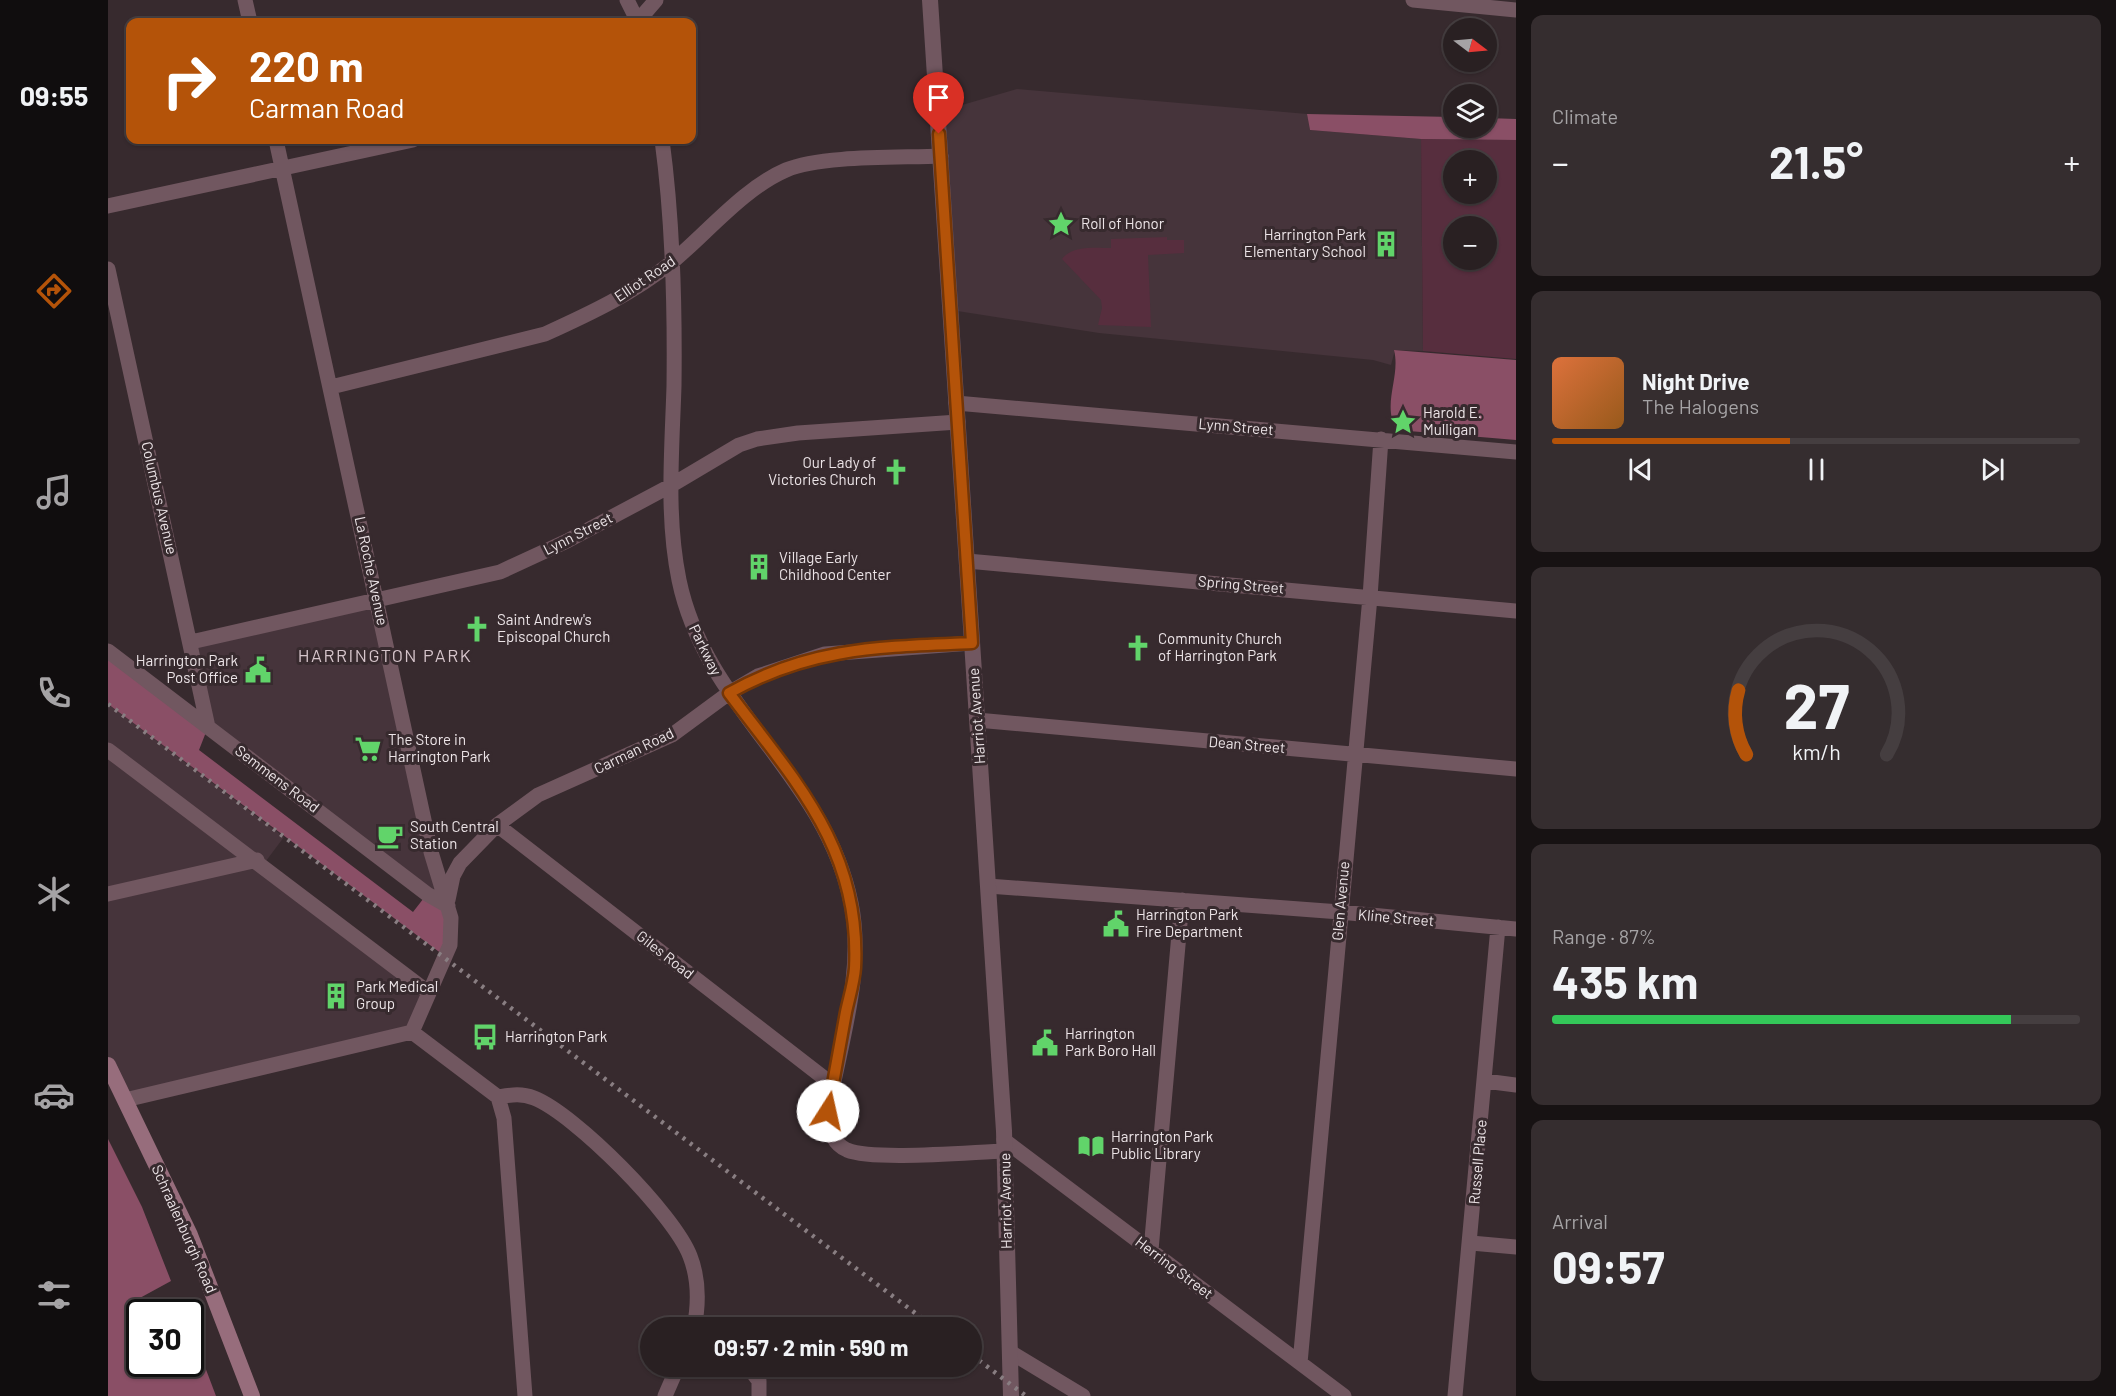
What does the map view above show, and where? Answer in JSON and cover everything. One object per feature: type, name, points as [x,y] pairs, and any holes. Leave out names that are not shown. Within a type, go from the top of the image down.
[{"type":"main road","name":"Schraalenburgh Road","points":[[108,1065],[190,1235],[252,1396]]},
{"type":"street","points":[[245,0],[249,18]]},
{"type":"street","points":[[627,0],[635,18]]},
{"type":"street","points":[[640,18],[656,0]]},
{"type":"street","name":"Harriot Avenue","points":[[930,0],[1005,1146],[1011,1396]]},
{"type":"street","points":[[1413,0],[1516,10]]},
{"type":"street","name":"La Roche Avenue","points":[[277,144],[431,852],[451,918],[450,945],[412,1032]]},
{"type":"street","points":[[108,206],[396,144]]},
{"type":"street","name":"Parkway","points":[[663,144],[670,201],[672,262],[674,383],[670,486],[672,536],[680,581],[689,616],[703,650],[729,693],[807,796],[823,823],[836,851],[852,904],[855,970],[833,1085],[828,1128],[836,1142],[846,1150],[869,1154],[1005,1146]]},
{"type":"street","name":"Elliot Road","points":[[331,387],[545,334],[631,291],[672,262],[722,216],[786,171],[808,164],[941,156]]},
{"type":"street","name":"Columbus Avenue","points":[[108,269],[208,727]]},
{"type":"street","name":"Lynn Street","points":[[956,403],[1516,452]]},
{"type":"street","name":"Lynn Street","points":[[191,642],[378,602],[500,572],[567,542],[670,486],[738,445],[757,439],[798,433],[958,422]]},
{"type":"street","name":"Glen Avenue","points":[[1300,1363],[1370,597],[1381,439]]},
{"type":"street","name":"Spring Street","points":[[967,561],[1516,611]]},
{"type":"street","name":"Carman Road","points":[[448,906],[448,891],[460,863],[497,825],[538,795],[672,735],[729,693],[758,676],[825,654],[972,643]]},
{"type":"street","name":"Semmens Road","points":[[108,651],[427,894],[448,906]]},
{"type":"street","name":"Dean Street","points":[[977,720],[1516,769]]},
{"type":"street","points":[[108,750],[257,860],[429,993]]},
{"type":"street","name":"Giles Road","points":[[497,825],[833,1085]]},
{"type":"street","points":[[108,894],[257,860]]},
{"type":"street","name":"Kline Street","points":[[988,886],[1340,912],[1516,929]]},
{"type":"street","points":[[1151,1250],[1182,900]]},
{"type":"street","name":"Russell Place","points":[[1455,1396],[1471,1243],[1498,927]]},
{"type":"street","points":[[125,1100],[412,1032],[498,1097],[504,1118],[525,1396]]},
{"type":"street","points":[[1485,1081],[1516,1084]]},
{"type":"street","points":[[498,1097],[517,1094],[536,1098],[576,1126],[652,1198],[680,1236],[690,1256],[697,1280],[698,1304],[696,1317]]},
{"type":"street","name":"Herring Street","points":[[1005,1146],[1151,1250],[1344,1396]]},
{"type":"street","points":[[1471,1243],[1516,1247]]},
{"type":"street","points":[[1010,1352],[1083,1396]]},
{"type":"street","points":[[665,1396],[673,1377]]},
{"type":"street","points":[[756,1377],[759,1381],[759,1396]]},
{"type":"shaded area","points":[[1017,89],[1307,114],[1310,130],[1421,139],[1423,351],[1395,350],[1391,365],[1373,360],[1099,333],[951,310],[938,112]]},
{"type":"shaded area","points":[[1307,114],[1443,117],[1443,138],[1497,138],[1497,118],[1516,119],[1516,140],[1421,139],[1310,130]]},
{"type":"shaded area","points":[[1421,139],[1516,140],[1516,359],[1423,351]]},
{"type":"shaded area","points":[[1167,237],[1167,240],[1184,240],[1184,253],[1148,255],[1151,327],[1098,325],[1102,308],[1101,300],[1062,259],[1078,249],[1111,248],[1111,239]]},
{"type":"shaded area","points":[[1394,350],[1516,360],[1516,440],[1397,430],[1391,411],[1395,370]]},
{"type":"shaded area","points":[[378,602],[448,906],[208,727],[191,642]]},
{"type":"shaded area","points":[[108,651],[208,727],[199,750],[413,912],[427,894],[448,906],[446,957],[108,704]]},
{"type":"shaded area","points":[[108,704],[284,837],[263,865],[429,993],[412,1032],[125,1100],[108,1065]]},
{"type":"shaded area","points":[[108,1139],[142,1207],[171,1281],[138,1299],[126,1299],[126,1377],[204,1377],[204,1364],[216,1396],[108,1396]]},
{"type":"railway","points":[[108,704],[920,1317]]},
{"type":"railway","points":[[982,1363],[1026,1396]]},
{"type":"place","name":"Roll of Honor","points":[[1061,224]]},
{"type":"place","name":"Harrington Park Elementary School","points":[[1386,244]]},
{"type":"place","name":"Harold E. Mulligan","points":[[1403,422]]},
{"type":"place","name":"Our Lady of Victories Church","points":[[896,472]]},
{"type":"place","name":"Village Early Childhood Center","points":[[759,567]]},
{"type":"place","name":"Saint Andrew's Episcopal Church","points":[[477,629]]},
{"type":"place","name":"Community Church of Harrington Park","points":[[1138,648]]},
{"type":"place","name":"Harrington Park Post Office","points":[[258,670]]},
{"type":"place","name":"The Store in Harrington Park","points":[[368,749]]},
{"type":"place","name":"South Central Station","points":[[390,836]]},
{"type":"place","name":"Harrington Park Fire Department","points":[[1116,924]]},
{"type":"place","name":"Park Medical Group","points":[[336,996]]},
{"type":"place","name":"Harrington Park","points":[[485,1037]]},
{"type":"place","name":"Harrington Park Boro Hall","points":[[1045,1043]]},
{"type":"place","name":"Harrington Park Public Library","points":[[1091,1146]]},
{"type":"district","name":"HARRINGTON PARK","points":[[385,656]]},
{"type":"route","points":[[828,1111],[855,970],[852,904],[836,851],[823,823],[807,796],[729,693],[758,676],[825,654],[972,643],[939,134]]}]
